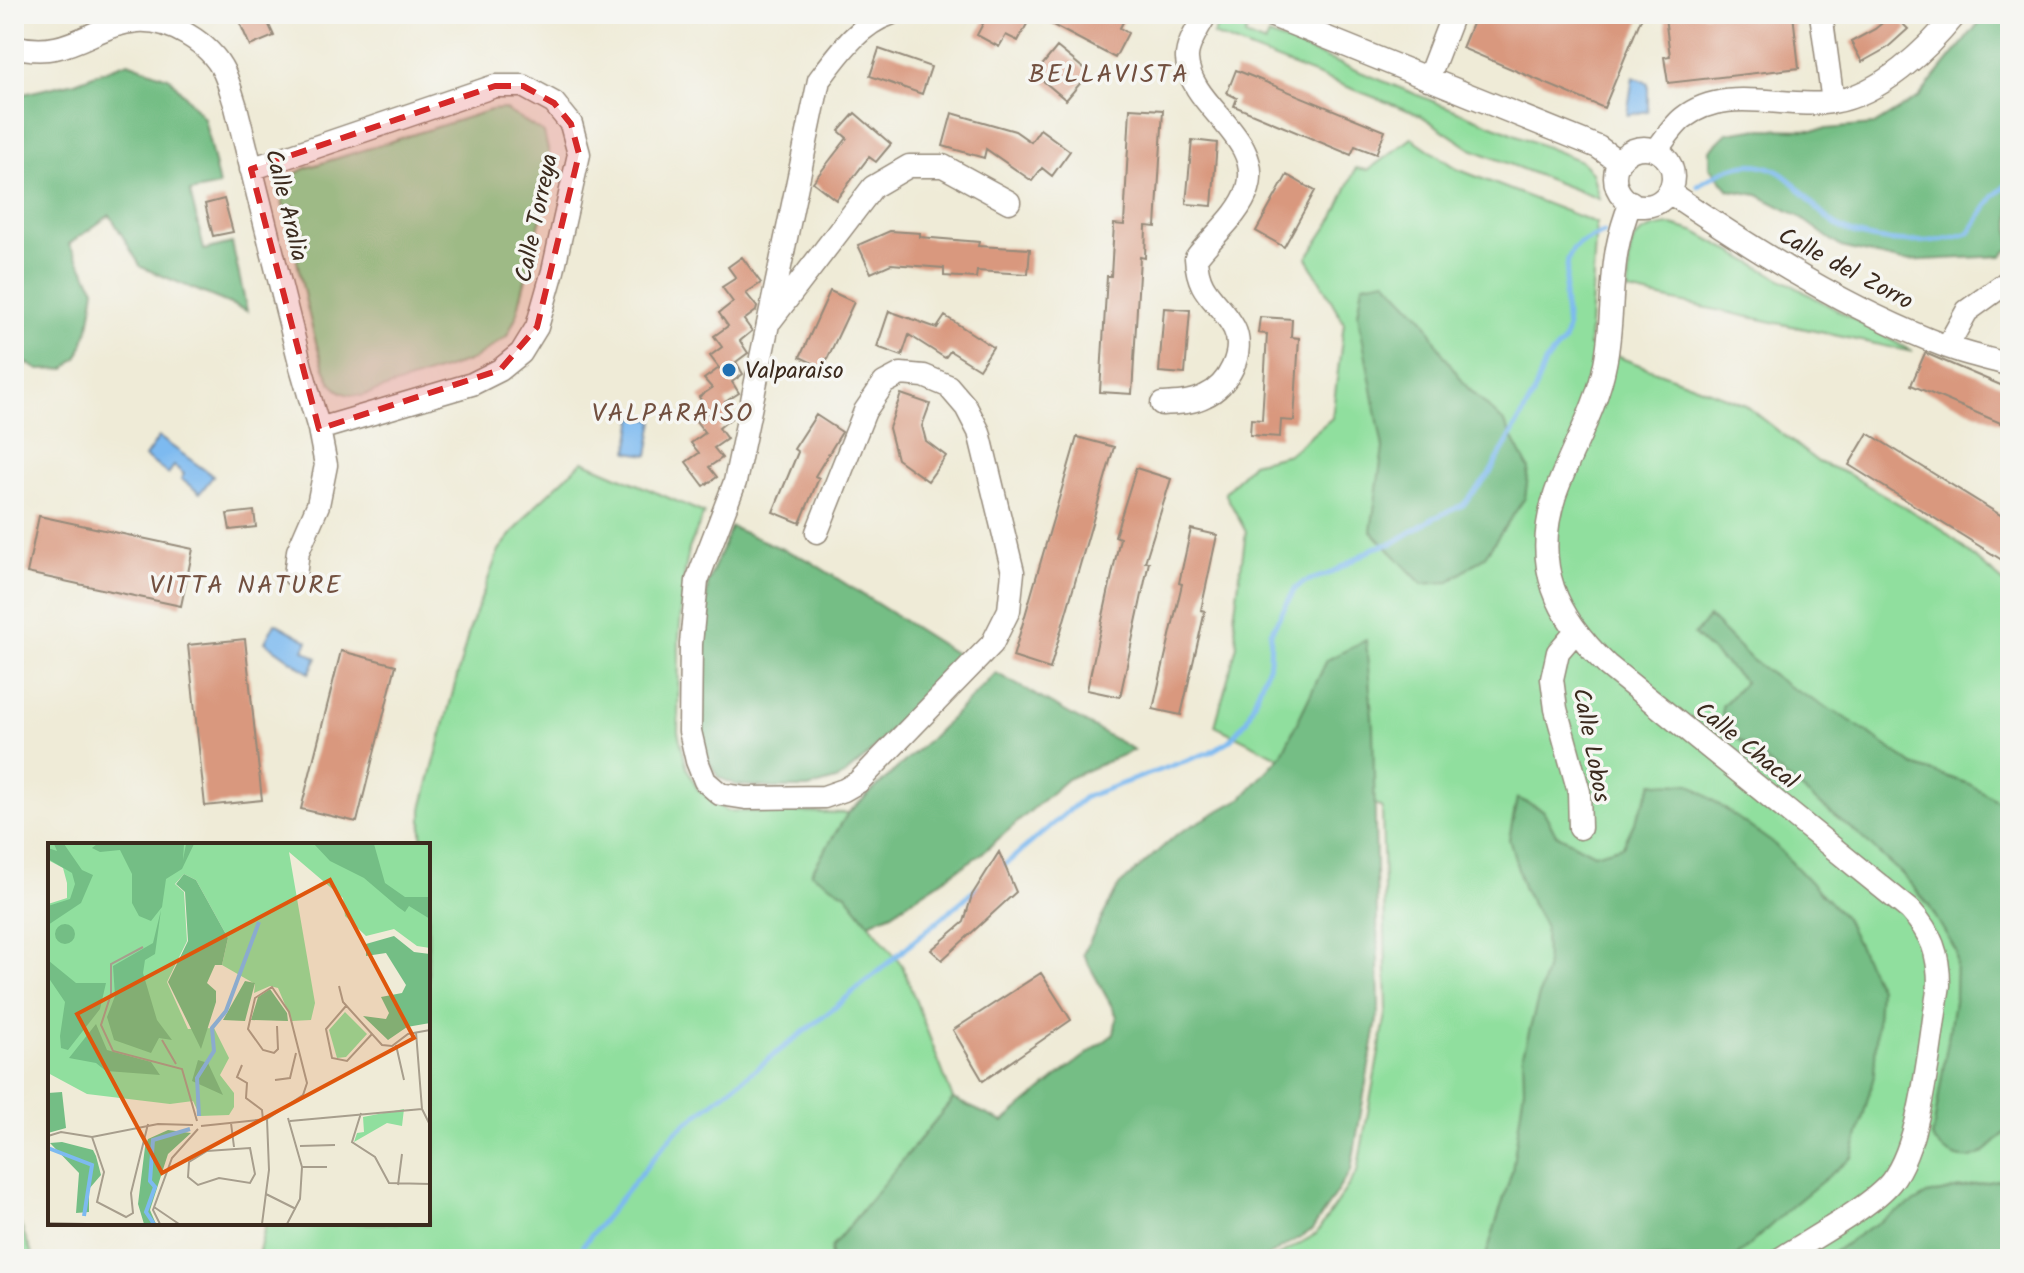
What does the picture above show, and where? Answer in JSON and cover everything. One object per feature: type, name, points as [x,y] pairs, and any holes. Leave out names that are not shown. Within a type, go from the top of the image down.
[{"type":"street","points":[[817,532],[865,411],[884,383],[901,374],[924,376],[948,386],[966,407],[979,432],[1013,572],[1009,610],[992,644],[858,782],[824,797],[746,798],[720,794],[705,781],[690,731],[691,644],[697,581],[735,482],[819,80],[849,42],[880,17],[890,14]]},
{"type":"street","points":[[1162,404],[1206,396],[1222,384],[1233,368],[1238,348],[1236,330],[1197,277],[1196,258],[1236,210],[1248,188],[1249,164],[1237,138],[1212,108],[1189,72],[1187,56],[1206,14]]},
{"type":"street","points":[[1268,14],[1598,147],[1619,162]]},
{"type":"street","points":[[1428,79],[1453,14]]},
{"type":"street","points":[[1821,14],[1833,102]]},
{"type":"street","points":[[1656,151],[1681,119],[1697,109],[1716,103],[1737,100],[1833,102],[1861,94],[1941,33],[1956,14]]},
{"type":"street","name":"Calle Aralia","points":[[14,46],[25,50],[63,48],[139,18],[186,34],[209,51],[223,70],[236,107],[326,465],[318,505],[298,551],[295,576]]},
{"type":"street","name":"Calle Torreya","points":[[251,169],[495,86],[523,86],[554,103],[571,124],[579,154],[537,327],[521,353],[500,370],[472,384],[319,429]]},
{"type":"street","points":[[1642,148],[1656,151],[1671,166],[1669,192],[1654,204],[1644,206],[1631,202],[1619,191],[1616,182],[1619,162],[1642,148]]},
{"type":"street","points":[[768,324],[873,187],[909,166],[943,166],[1009,202]]},
{"type":"street","name":"Calle del Zorro","points":[[1669,192],[1747,245],[1887,321],[1947,347],[2010,365]]},
{"type":"street","name":"Calle Chacal","points":[[1631,202],[1617,246],[1612,325],[1605,367],[1594,406],[1555,495],[1547,527],[1549,581],[1557,603],[1575,632],[1626,681],[1910,910],[1925,926],[1935,945],[1939,985],[1916,1125],[1900,1168],[1891,1183],[1874,1198],[1780,1259]]},
{"type":"street","points":[[1947,347],[1967,311],[2010,280]]},
{"type":"street","name":"Calle Lobos","points":[[1575,632],[1558,652],[1552,679],[1556,709],[1579,792],[1580,828]]},
{"type":"highlighted area","points":[[495,86],[523,86],[554,103],[571,124],[579,154],[537,327],[500,370],[319,429],[251,169]]},
{"type":"green space","points":[[1223,14],[1248,26],[1245,36],[1265,44],[1269,35],[1581,161],[1592,172],[1599,199],[1471,149],[1420,115],[1213,35]]},
{"type":"green space","points":[[1986,14],[2010,14],[2010,248],[2002,256],[1903,261],[1841,247],[1797,215],[1758,195],[1729,190],[1710,167],[1710,150],[1727,133],[1754,129],[1814,130],[1874,125],[1919,97]]},
{"type":"green space","points":[[128,62],[170,78],[204,118],[219,186],[190,192],[204,250],[232,243],[247,311],[141,267],[110,215],[69,244],[95,289],[89,327],[78,357],[65,369],[39,370],[14,356],[14,96],[75,82]]},
{"type":"green space","points":[[504,109],[544,133],[553,170],[516,317],[507,336],[474,359],[362,396],[340,391],[327,374],[315,338],[292,238],[304,234],[295,206],[284,209],[284,184],[306,168],[491,110]]},
{"type":"green space","points":[[1412,138],[1457,169],[1596,223],[1589,346],[1744,404],[1818,462],[1848,474],[1940,528],[2010,588],[2010,1259],[1273,1259],[1316,1234],[1357,1172],[1387,1009],[1382,808],[1215,726],[1237,645],[1234,617],[1246,532],[1225,493],[1252,463],[1289,454],[1332,418],[1344,323],[1307,258],[1334,217],[1356,168],[1368,170]]},
{"type":"green space","points":[[1672,225],[1696,232],[1913,352],[1628,291],[1632,244],[1645,231]]},
{"type":"green space","points":[[1386,280],[1424,319],[1441,351],[1467,387],[1505,423],[1529,469],[1525,498],[1484,557],[1449,582],[1422,584],[1371,531],[1383,448],[1358,314],[1363,284]]},
{"type":"green space","points":[[583,461],[704,513],[689,549],[679,638],[678,732],[687,768],[697,788],[726,811],[848,813],[811,873],[846,894],[902,965],[953,1099],[831,1248],[830,1259],[257,1259],[266,1225],[430,1225],[430,843],[422,843],[422,809],[469,631],[499,550],[535,506]]},
{"type":"green space","points":[[731,527],[808,560],[959,656],[866,757],[839,779],[808,788],[736,785],[718,777],[707,758],[702,731],[703,641],[708,582]]},
{"type":"green space","points":[[1709,617],[1752,660],[1788,686],[1854,723],[1913,765],[1969,784],[2010,808],[2010,1128],[1981,1154],[1960,1158],[1932,1138],[1955,995],[1956,951],[1928,904],[1903,875],[1860,836],[1723,727],[1722,706],[1745,682],[1694,635]]},
{"type":"green space","points":[[1366,640],[1373,728],[1379,1008],[1351,1170],[1312,1230],[1263,1259],[830,1259],[831,1248],[953,1099],[1003,1122],[1114,1034],[1117,1016],[1083,954],[1118,887],[1177,834],[1242,798],[1281,756],[1327,660]]},
{"type":"green space","points":[[996,673],[1134,750],[1067,779],[981,854],[892,913],[869,923],[846,894],[811,873],[848,813],[934,735]]},
{"type":"green space","points":[[1653,783],[1690,784],[1774,844],[1845,918],[1879,988],[1874,1076],[1852,1157],[1734,1259],[1485,1259],[1512,1171],[1524,1088],[1523,1054],[1546,970],[1545,927],[1524,890],[1509,839],[1517,798],[1543,810],[1556,834],[1594,854],[1623,846]]},
{"type":"green space","points":[[2010,1172],[2010,1259],[1824,1259],[1864,1231],[1927,1195],[2002,1179]]},
{"type":"green space","points":[[14,1209],[34,1259],[14,1259]]},
{"type":"water","points":[[1633,77],[1648,83],[1648,111],[1627,115]]},
{"type":"water","points":[[634,417],[654,420],[648,455],[628,452]]},
{"type":"water","points":[[159,437],[213,476],[200,493],[181,479],[184,474],[174,466],[168,474],[145,457]]},
{"type":"water","points":[[275,623],[308,641],[304,650],[317,658],[309,673],[265,642]]},
{"type":"building","points":[[236,14],[264,14],[274,36],[250,46]]},
{"type":"building","points":[[988,14],[1017,14],[1028,22],[1018,41],[1006,35],[999,47],[977,35]]},
{"type":"building","points":[[1032,14],[1112,14],[1124,20],[1120,28],[1128,33],[1115,58]]},
{"type":"building","points":[[1476,14],[1643,14],[1604,108],[1462,48]]},
{"type":"building","points":[[1793,14],[1799,68],[1668,83],[1664,57],[1670,56],[1665,17]]},
{"type":"building","points":[[1893,14],[1908,29],[1887,48],[1862,62],[1851,42],[1875,29]]},
{"type":"building","points":[[1057,47],[1089,73],[1066,100],[1035,74]]},
{"type":"building","points":[[879,49],[931,67],[922,94],[870,76]]},
{"type":"building","points":[[1236,70],[1385,131],[1376,154],[1355,146],[1351,155],[1234,106],[1237,98],[1227,93]]},
{"type":"building","points":[[1130,108],[1163,110],[1156,227],[1146,226],[1145,258],[1140,257],[1132,394],[1100,392],[1107,276],[1111,276],[1114,224],[1124,225]]},
{"type":"building","points":[[855,113],[891,144],[876,162],[869,157],[836,200],[813,182],[847,138],[839,131]]},
{"type":"building","points":[[952,113],[1015,131],[1031,142],[1040,129],[1070,151],[1052,176],[1042,168],[1032,181],[986,149],[984,158],[943,146]]},
{"type":"building","points":[[1192,140],[1217,143],[1212,206],[1186,204]]},
{"type":"building","points":[[1287,175],[1315,191],[1284,247],[1256,231]]},
{"type":"building","points":[[224,199],[233,232],[213,236],[205,204]]},
{"type":"building","points":[[890,231],[979,242],[978,246],[1030,249],[1028,274],[977,271],[976,278],[944,276],[944,268],[891,264],[871,273],[858,245]]},
{"type":"building","name":"Valparaiso","points":[[742,257],[761,283],[746,293],[757,307],[744,320],[752,331],[740,341],[748,353],[736,362],[743,374],[732,382],[739,393],[725,402],[734,416],[719,428],[727,439],[714,448],[722,458],[709,467],[717,477],[704,486],[686,462],[699,453],[691,443],[705,433],[696,421],[709,412],[699,397],[712,388],[704,379],[719,368],[710,356],[722,347],[714,336],[728,326],[719,313],[733,302],[722,287],[736,278],[728,267]]},
{"type":"building","points":[[830,291],[854,302],[823,368],[800,357]]},
{"type":"building","points":[[1164,308],[1190,310],[1185,374],[1159,372]]},
{"type":"building","points":[[889,311],[937,328],[945,316],[993,347],[979,369],[950,351],[945,358],[909,335],[902,356],[877,347]]},
{"type":"building","points":[[1260,317],[1292,319],[1291,337],[1299,338],[1294,421],[1281,420],[1280,437],[1250,435],[1251,419],[1262,420],[1267,334],[1258,333]]},
{"type":"building","points":[[1925,353],[2010,389],[2010,427],[1911,385]]},
{"type":"building","points":[[901,394],[930,404],[922,426],[926,441],[946,456],[928,481],[897,459],[889,428]]},
{"type":"building","points":[[816,415],[842,432],[815,476],[819,478],[800,523],[773,512],[798,452],[794,449]]},
{"type":"building","points":[[1868,433],[2010,521],[2010,565],[1849,465]]},
{"type":"building","points":[[1077,437],[1114,447],[1050,669],[1013,657]]},
{"type":"building","points":[[1136,468],[1171,479],[1145,562],[1149,562],[1120,697],[1087,690],[1120,538],[1115,536]]},
{"type":"building","points":[[254,511],[256,527],[230,530],[227,514]]},
{"type":"building","points":[[39,516],[193,549],[181,606],[27,573]]},
{"type":"building","points":[[1191,529],[1217,535],[1201,610],[1205,611],[1181,715],[1153,709],[1182,584],[1179,583]]},
{"type":"building","points":[[245,639],[262,800],[205,806],[188,645]]},
{"type":"building","points":[[341,651],[396,665],[357,822],[301,809]]},
{"type":"building","points":[[999,852],[1016,892],[942,960],[931,950],[964,922],[972,895]]},
{"type":"building","points":[[1041,973],[1071,1020],[983,1081],[953,1030]]},
{"type":"waterway","points":[[1698,186],[1733,167],[1769,167],[1792,182],[1824,216],[1850,232],[1883,240],[1920,241],[1969,233],[1994,196],[2010,182]]},
{"type":"waterway","points":[[1001,868],[1085,797],[1210,752],[1229,741],[1247,720],[1270,661],[1271,632],[1295,589],[1374,548],[1393,543],[1434,518],[1463,505],[1490,473],[1532,398],[1545,363],[1564,341],[1567,329],[1564,297],[1568,259],[1573,249],[1604,233]]},
{"type":"waterway","points":[[583,1245],[674,1133],[833,1009],[981,885]]},
{"type":"place","name":"Valparaiso","points":[[729,370]]},
{"type":"district","name":"BELLAVISTA","points":[[1109,73]]},
{"type":"district","name":"VALPARAISO","points":[[673,412]]},
{"type":"district","name":"VITTA NATURE","points":[[246,584]]}]
